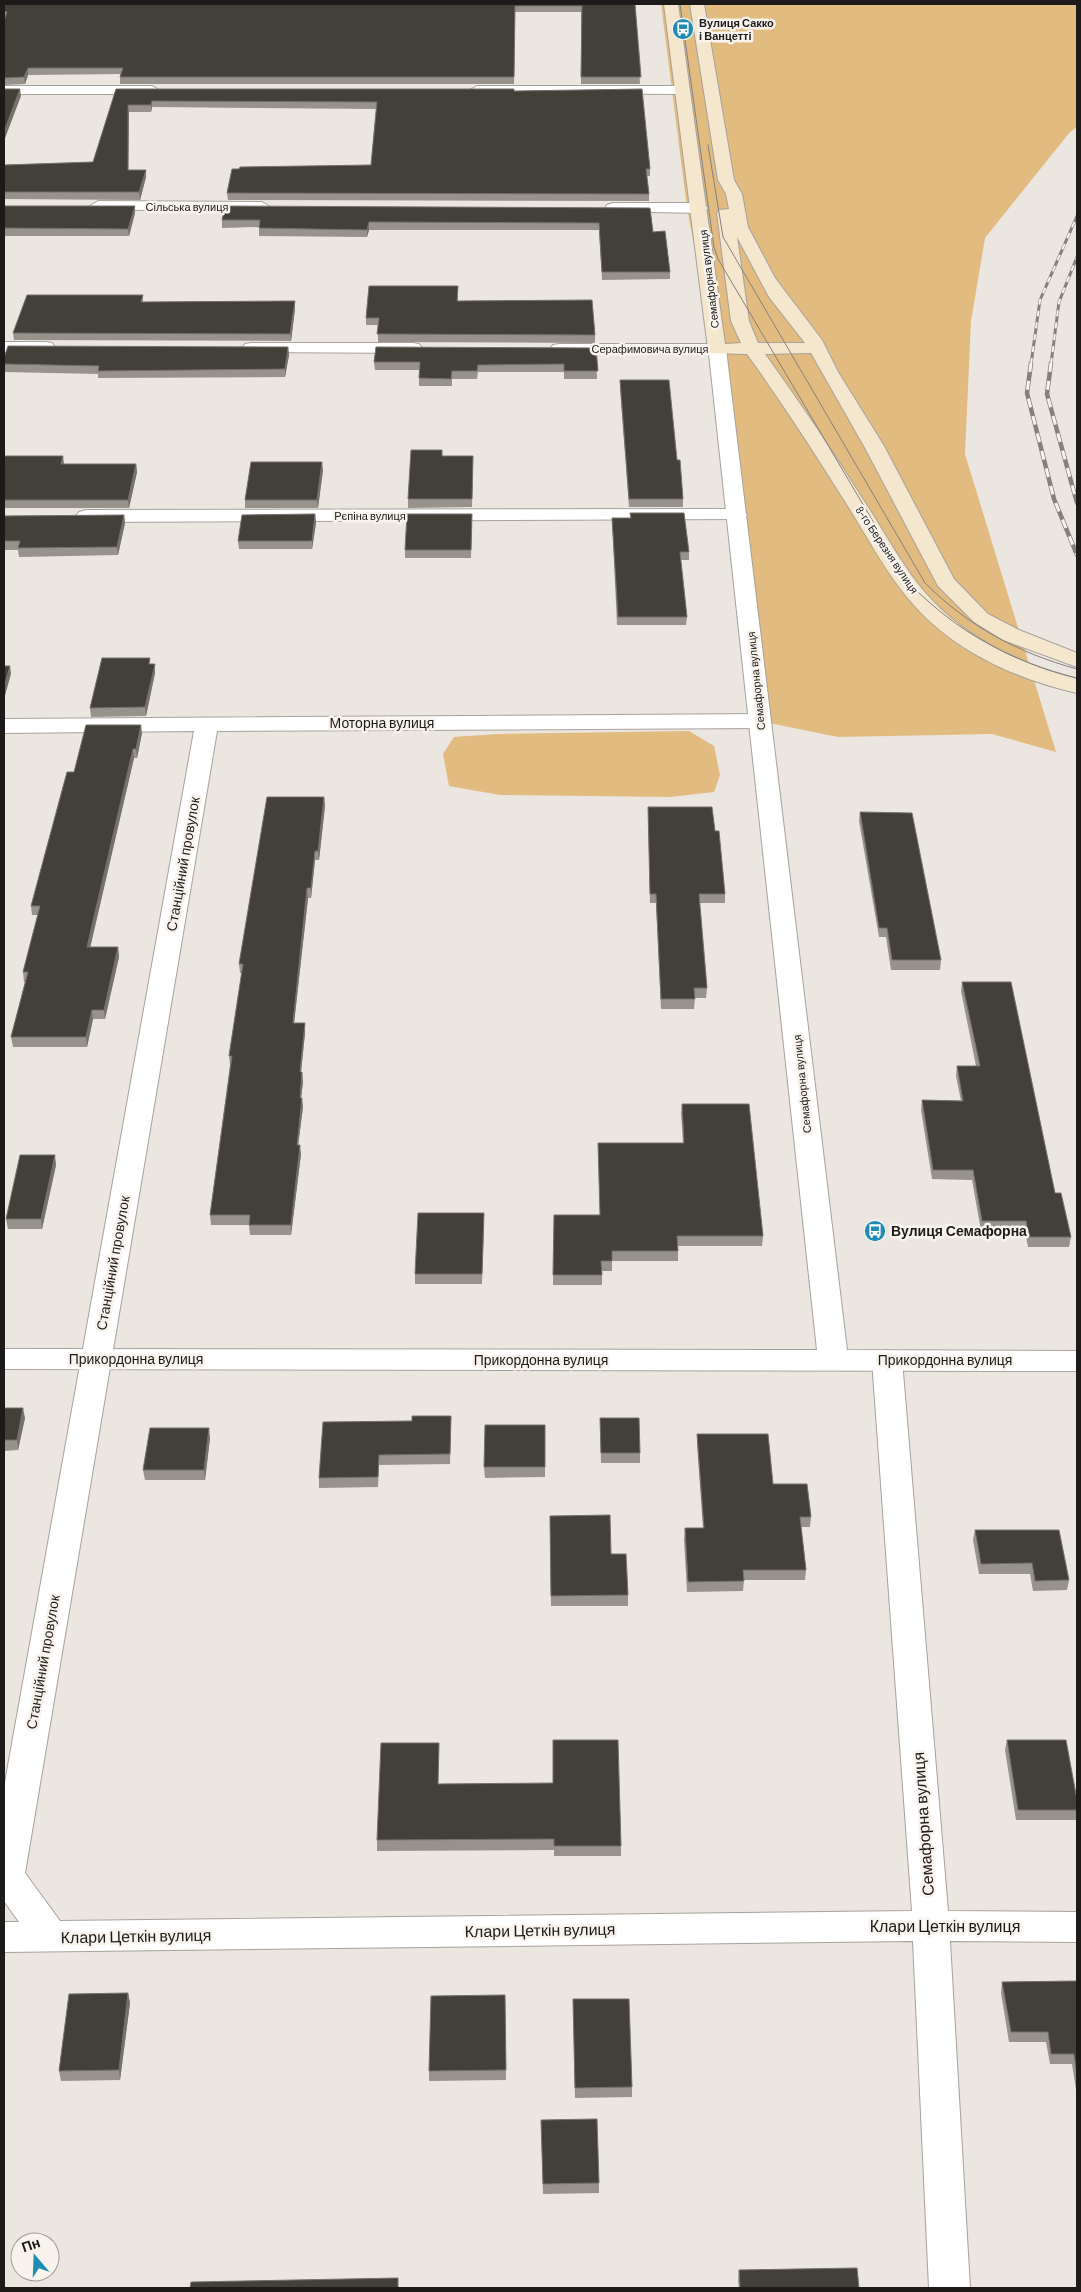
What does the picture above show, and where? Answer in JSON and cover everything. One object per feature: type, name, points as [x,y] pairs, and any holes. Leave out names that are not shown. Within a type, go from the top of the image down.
[{"type":"main road","name":"Семафорна вулиця","points":[[671,4],[700,208],[717,349]]},
{"type":"main road","name":"Семафорна вулиця","points":[[697,4],[726,180],[734,194],[740,227],[778,297],[808,332],[816,348]]},
{"type":"main road","name":"Семафорна вулиця","points":[[726,180],[723,193],[730,257],[740,321],[752,349]]},
{"type":"main road","name":"Серафимовича вулиця","points":[[717,349],[816,348]]},
{"type":"main road","points":[[816,348],[874,446],[945,582],[960,600],[981,618],[1020,639],[1077,661]]},
{"type":"main road","name":"8-го Березня вулиця","points":[[752,349],[808,428],[909,586],[928,608],[949,627],[980,649],[1020,667],[1077,686]]},
{"type":"street","points":[[4,90],[162,90]]},
{"type":"street","points":[[460,90],[684,90]]},
{"type":"street","name":"Сільська вулиця","points":[[84,206],[274,207]]},
{"type":"street","points":[[593,208],[700,208]]},
{"type":"street","points":[[4,347],[63,347]]},
{"type":"street","points":[[232,348],[430,348]]},
{"type":"street","name":"Серафимовича вулиця","points":[[539,348],[717,349]]},
{"type":"street","name":"Семафорна вулиця","points":[[717,349],[833,1360]]},
{"type":"street","name":"Рєпіна вулиця","points":[[63,516],[737,515]]},
{"type":"street","name":"Моторна вулиця","points":[[4,726],[760,721]]},
{"type":"street","name":"Станційний провулок","points":[[51,1937],[6,1876],[207,724]]},
{"type":"street","name":"Прикордонна вулиця","points":[[4,1359],[1077,1361]]},
{"type":"street","name":"Семафорна вулиця","points":[[887,1360],[931,1926],[950,2288]]},
{"type":"street","name":"Клари Цеткін вулиця","points":[[4,1937],[931,1926],[1077,1927]]},
{"type":"shaded area","points":[[661,4],[1077,4],[1077,127],[1070,132],[985,238],[971,321],[965,454],[1056,752],[992,734],[838,737],[760,721],[726,417],[687,208]]},
{"type":"shaded area","points":[[689,731],[714,746],[720,775],[714,792],[670,797],[500,795],[449,786],[443,754],[454,737],[497,734]]},
{"type":"building","points":[[4,4],[635,4],[641,77],[581,77],[582,6],[515,6],[514,77],[120,77],[123,68],[28,68],[24,77],[4,78],[4,21],[7,12],[4,11]]},
{"type":"building","points":[[4,89],[20,89],[4,132]]},
{"type":"building","points":[[116,89],[514,89],[514,91],[642,89],[650,169],[646,169],[649,194],[227,193],[232,169],[239,169],[240,167],[371,165],[377,102],[152,101],[151,105],[128,105],[128,170],[146,170],[139,192],[4,192],[4,165],[93,162]]},
{"type":"building","points":[[4,206],[135,206],[128,229],[4,228]]},
{"type":"building","points":[[225,206],[650,208],[653,232],[665,231],[670,272],[602,272],[599,223],[369,222],[367,230],[259,228],[260,220],[222,220]]},
{"type":"building","points":[[369,286],[458,286],[457,301],[592,300],[595,335],[377,334],[379,318],[366,318]]},
{"type":"building","points":[[27,295],[143,295],[141,302],[295,301],[290,334],[13,333]]},
{"type":"building","points":[[8,346],[288,347],[285,369],[98,371],[99,366],[4,364]]},
{"type":"building","points":[[376,347],[596,348],[598,371],[564,371],[564,364],[478,365],[477,371],[452,371],[451,379],[419,378],[420,362],[374,362]]},
{"type":"building","points":[[620,380],[669,380],[677,460],[680,460],[683,499],[629,499]]},
{"type":"building","points":[[411,450],[442,450],[442,456],[473,456],[472,499],[408,499]]},
{"type":"building","points":[[4,456],[63,456],[61,464],[136,464],[128,500],[4,500]]},
{"type":"building","points":[[251,462],[322,462],[317,500],[245,500]]},
{"type":"building","points":[[630,513],[684,513],[689,552],[680,552],[687,617],[618,617],[612,518],[631,518]]},
{"type":"building","points":[[315,514],[312,541],[238,541],[242,515]]},
{"type":"building","points":[[407,514],[472,514],[471,550],[405,550]]},
{"type":"building","points":[[124,515],[117,547],[18,548],[20,541],[4,541],[4,516]]},
{"type":"building","points":[[102,658],[150,658],[149,664],[155,664],[145,707],[90,708]]},
{"type":"building","points":[[4,666],[10,666],[4,687]]},
{"type":"building","points":[[86,725],[141,725],[136,749],[133,749],[87,947],[118,947],[104,1010],[92,1010],[86,1037],[11,1037],[28,972],[23,972],[40,906],[31,906],[67,772],[74,772]]},
{"type":"building","points":[[267,797],[324,797],[318,851],[315,851],[311,888],[307,888],[293,1023],[305,1023],[300,1072],[302,1072],[300,1098],[302,1098],[297,1145],[300,1145],[291,1225],[249,1225],[250,1215],[210,1215],[232,1056],[229,1056],[243,964],[239,964]]},
{"type":"building","points":[[648,807],[712,807],[715,831],[719,831],[725,894],[699,894],[707,988],[694,988],[695,999],[661,999],[656,894],[650,894]]},
{"type":"building","points":[[860,812],[912,813],[941,960],[892,960],[887,928],[879,928]]},
{"type":"building","points":[[962,982],[1011,982],[1055,1193],[1061,1193],[1071,1237],[1029,1237],[1026,1221],[982,1221],[973,1170],[933,1170],[922,1100],[963,1101],[957,1066],[980,1066]]},
{"type":"building","points":[[682,1104],[749,1104],[763,1236],[677,1236],[678,1251],[612,1251],[612,1261],[601,1261],[602,1275],[553,1275],[554,1215],[600,1215],[598,1143],[684,1143]]},
{"type":"building","points":[[20,1155],[55,1155],[41,1219],[6,1219]]},
{"type":"building","points":[[418,1213],[484,1213],[482,1274],[415,1274]]},
{"type":"building","points":[[4,1408],[23,1408],[17,1440],[4,1440]]},
{"type":"building","points":[[412,1416],[451,1416],[450,1454],[379,1455],[378,1477],[319,1478],[323,1422],[412,1421]]},
{"type":"building","points":[[600,1418],[639,1418],[640,1453],[601,1453]]},
{"type":"building","points":[[485,1425],[545,1425],[545,1467],[484,1467]]},
{"type":"building","points":[[150,1428],[209,1428],[204,1470],[143,1470]]},
{"type":"building","points":[[697,1434],[768,1434],[773,1484],[807,1484],[811,1517],[800,1517],[806,1570],[743,1570],[744,1581],[688,1582],[685,1528],[704,1528]]},
{"type":"building","points":[[610,1515],[611,1554],[626,1554],[628,1595],[551,1596],[550,1516]]},
{"type":"building","points":[[975,1530],[1059,1530],[1069,1580],[1035,1581],[1032,1563],[981,1564]]},
{"type":"building","points":[[553,1740],[618,1740],[621,1846],[554,1846],[554,1839],[377,1840],[381,1743],[439,1743],[438,1784],[553,1783]]},
{"type":"building","points":[[1007,1740],[1066,1740],[1077,1800],[1077,1810],[1018,1810]]},
{"type":"building","points":[[1077,1981],[1077,2075],[1074,2054],[1051,2054],[1048,2032],[1011,2032],[1002,1982]]},
{"type":"building","points":[[128,1993],[119,2070],[59,2071],[69,1994]]},
{"type":"building","points":[[505,1995],[506,2070],[429,2071],[431,1996]]},
{"type":"building","points":[[573,1999],[629,1999],[632,2087],[575,2088]]},
{"type":"building","points":[[597,2119],[599,2183],[543,2184],[541,2120]]},
{"type":"building","points":[[857,2268],[859,2288],[740,2288],[739,2270]]},
{"type":"building","points":[[398,2278],[398,2288],[190,2288],[191,2282]]},
{"type":"tram line","points":[[680,4],[714,247],[718,259],[910,584],[947,617],[987,643],[1030,663],[1077,678]]},
{"type":"tram line","points":[[708,145],[723,237],[925,583],[976,625],[995,636],[1034,655],[1077,669]]},
{"type":"railway","points":[[1031,364],[1040,300],[1077,216]]},
{"type":"railway","points":[[1051,364],[1059,302],[1077,257]]},
{"type":"railway","points":[[1031,363],[1027,393],[1054,499],[1077,555]]},
{"type":"railway","points":[[1051,363],[1047,394],[1077,503]]},
{"type":"place","name":"Вулиця Сакко і Ванцетті","points":[[683,29]]},
{"type":"place","name":"Вулиця Семафорна","points":[[875,1231]]}]
